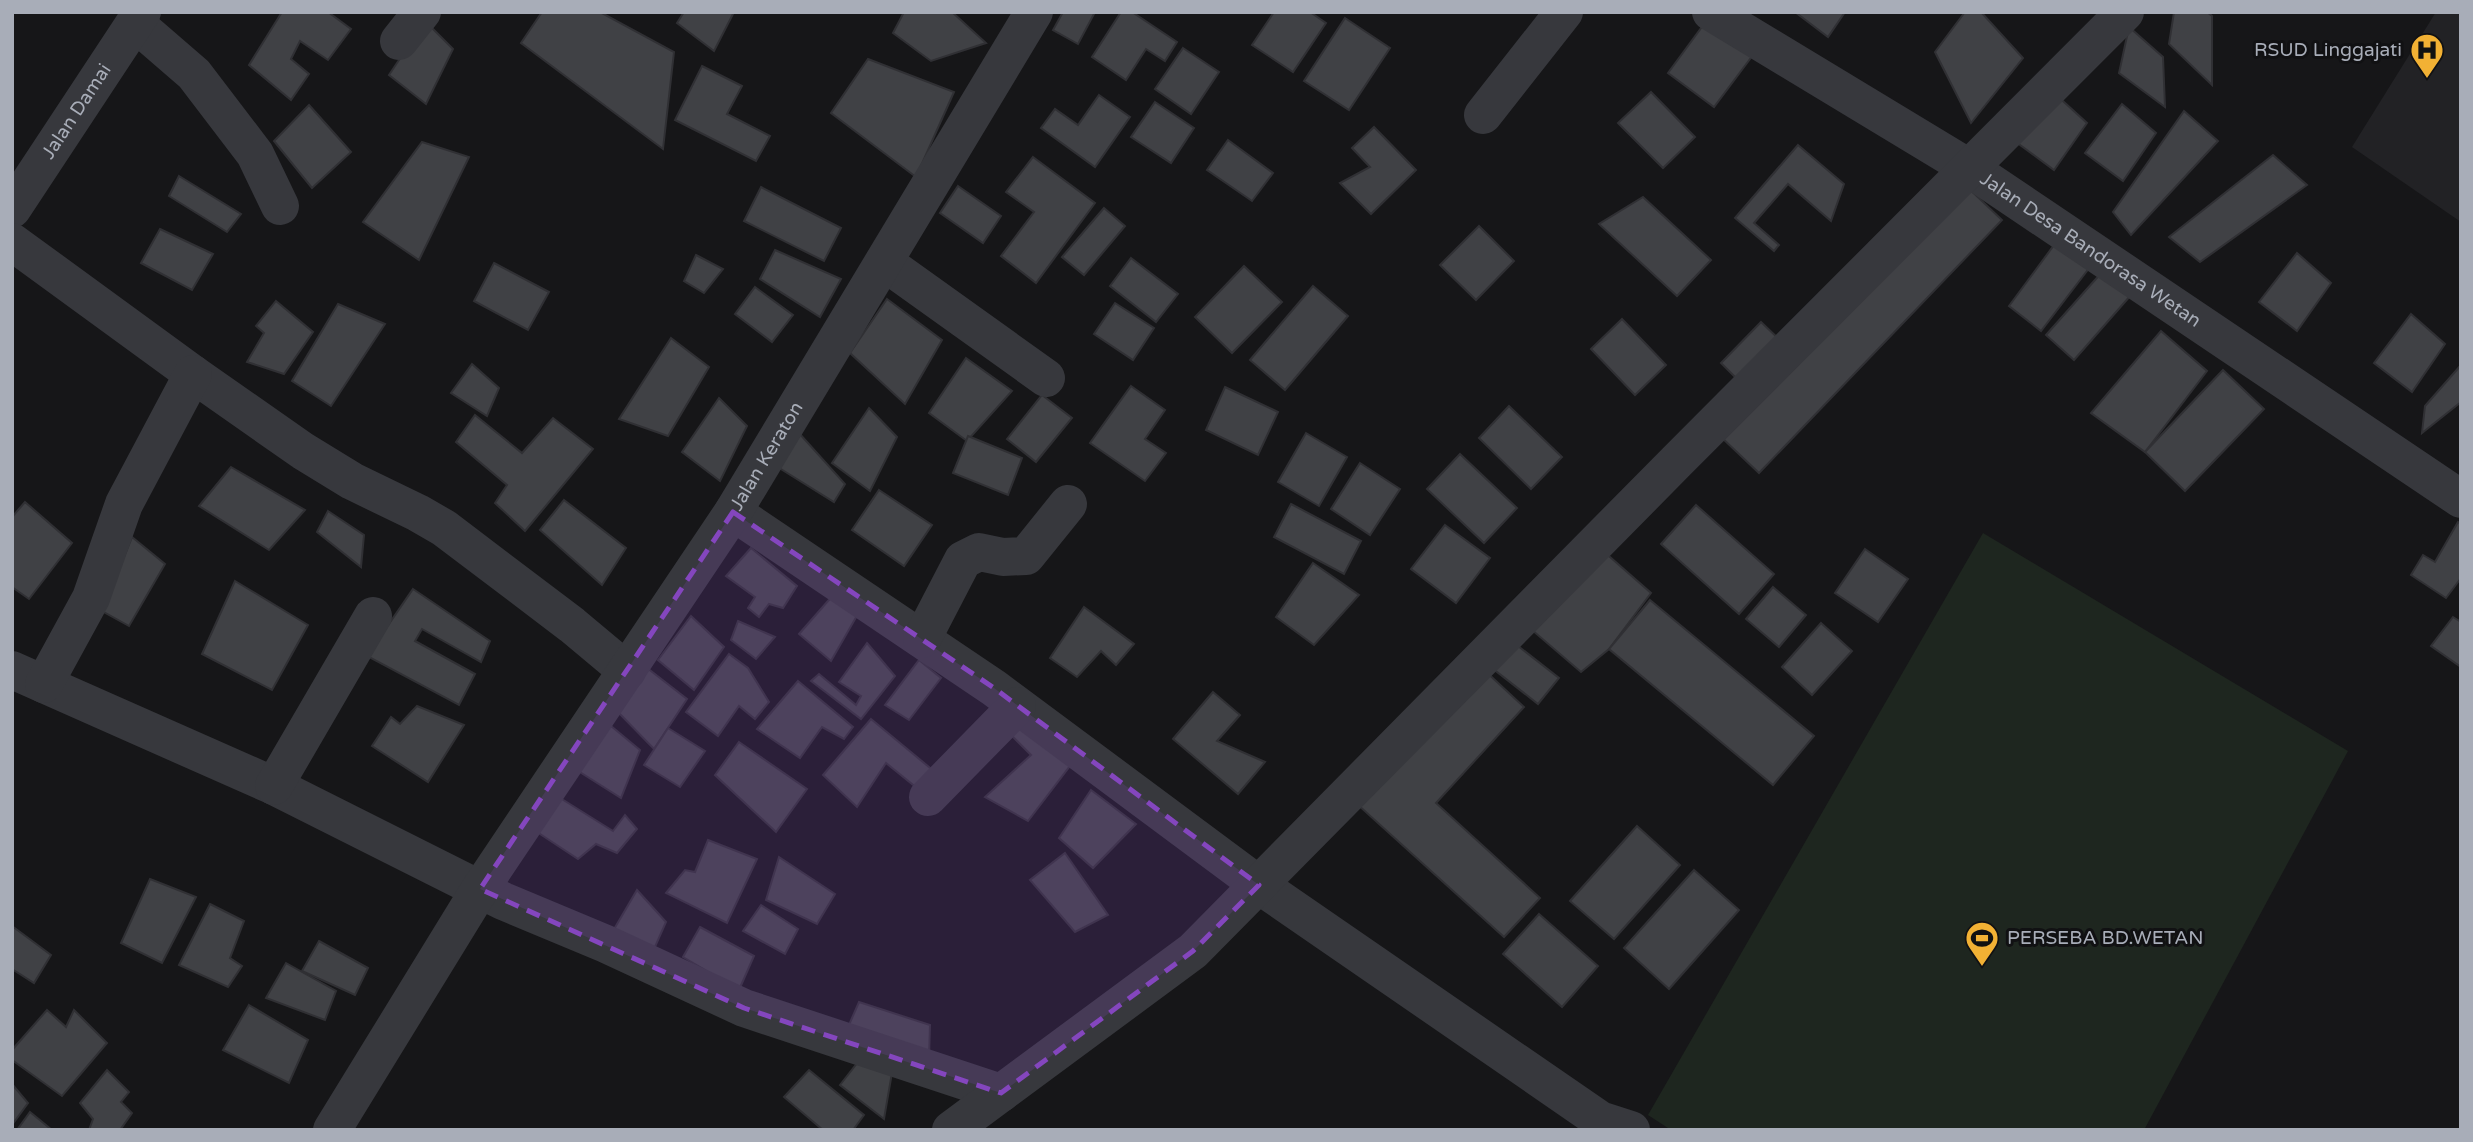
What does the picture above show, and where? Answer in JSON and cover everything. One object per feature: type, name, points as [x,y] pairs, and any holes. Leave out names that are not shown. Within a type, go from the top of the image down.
[{"type":"street","name":"Jalan Keraton","points":[[332,1130],[480,889],[733,512],[1034,12]]},
{"type":"street","points":[[1483,116],[1563,12]]},
{"type":"street","name":"Jalan Desa Bandorasa Wetan","points":[[1711,12],[1969,168],[2461,499]]},
{"type":"street","points":[[951,1130],[1194,951],[2125,12]]},
{"type":"street","points":[[138,18],[194,74],[255,155],[280,206]]},
{"type":"street","name":"Jalan Damai","points":[[12,209],[138,18]]},
{"type":"street","points":[[12,242],[193,374],[327,467],[444,528],[628,671]]},
{"type":"street","points":[[884,262],[1046,378]]},
{"type":"street","points":[[193,374],[124,504],[91,598],[28,677],[274,786],[503,901],[606,944],[744,1008],[1001,1093]]},
{"type":"street","points":[[922,639],[963,560],[979,552],[1003,557],[1026,556],[1068,504]]},
{"type":"street","points":[[733,512],[922,639],[1259,885],[1600,1120],[1631,1130]]},
{"type":"street","points":[[274,786],[373,616]]},
{"type":"street","points":[[928,797],[1017,706]]},
{"type":"highlighted area","points":[[733,512],[994,688],[1259,885],[1193,951],[1001,1093],[744,1008],[480,889]]},
{"type":"shaded area","name":"RSUD Linggajati","points":[[2436,12],[2461,12],[2461,222],[2352,147]]},
{"type":"shaded area","name":"PERSEBA BD.WETAN","points":[[1983,533],[2348,751],[2144,1130],[1671,1130],[1648,1115]]},
{"type":"building","points":[[282,12],[328,12],[351,29],[328,60],[300,41],[291,59],[309,74],[291,100],[249,65]]},
{"type":"building","points":[[542,12],[600,12],[674,52],[663,149],[521,43]]},
{"type":"building","points":[[684,12],[734,12],[714,51],[677,23]]},
{"type":"building","points":[[904,12],[952,12],[986,43],[931,61],[893,33]]},
{"type":"building","points":[[1063,12],[1095,12],[1078,44],[1053,30]]},
{"type":"building","points":[[1121,12],[1132,12],[1177,42],[1165,61],[1146,49],[1126,80],[1092,57]]},
{"type":"building","points":[[1274,12],[1310,12],[1326,23],[1293,72],[1252,45]]},
{"type":"building","points":[[1795,12],[1845,12],[1828,37]]},
{"type":"building","points":[[1965,12],[1981,12],[2023,58],[1971,123],[1935,52]]},
{"type":"building","points":[[2174,12],[2207,12],[2212,16],[2212,85],[2169,44]]},
{"type":"building","points":[[1710,16],[1756,51],[1714,107],[1668,73]]},
{"type":"building","points":[[1345,18],[1390,48],[1349,110],[1304,81]]},
{"type":"building","points":[[425,21],[453,49],[426,104],[389,75]]},
{"type":"building","points":[[2129,27],[2163,57],[2165,107],[2119,73]]},
{"type":"building","points":[[1183,48],[1219,72],[1191,114],[1155,89]]},
{"type":"building","points":[[868,59],[954,92],[916,177],[831,113]]},
{"type":"building","points":[[702,66],[742,86],[727,114],[770,136],[756,161],[675,120]]},
{"type":"building","points":[[1651,92],[1695,137],[1663,168],[1618,123]]},
{"type":"building","points":[[2053,92],[2087,123],[2054,170],[2016,142]]},
{"type":"building","points":[[1099,95],[1130,117],[1095,167],[1041,128],[1055,109],[1078,125]]},
{"type":"building","points":[[1155,102],[1194,128],[1171,163],[1131,137]]},
{"type":"building","points":[[2122,104],[2156,133],[2123,181],[2085,153]]},
{"type":"building","points":[[309,105],[351,152],[312,188],[274,141]]},
{"type":"building","points":[[2184,111],[2218,141],[2131,235],[2113,212]]},
{"type":"building","points":[[1374,127],[1416,170],[1371,214],[1340,183],[1370,167],[1352,148]]},
{"type":"building","points":[[1228,140],[1273,173],[1252,201],[1207,170]]},
{"type":"building","points":[[422,142],[469,157],[419,260],[363,222]]},
{"type":"building","points":[[1798,145],[1844,184],[1831,221],[1788,184],[1754,223],[1779,245],[1774,251],[1735,218]]},
{"type":"building","points":[[2273,155],[2307,185],[2200,262],[2169,237]]},
{"type":"building","points":[[1033,157],[1095,203],[1036,283],[1001,256],[1034,212],[1006,192]]},
{"type":"building","points":[[179,176],[241,214],[227,232],[169,196]]},
{"type":"building","points":[[1963,183],[2002,220],[1759,473],[1721,437]]},
{"type":"building","points":[[958,186],[1001,216],[983,243],[940,213]]},
{"type":"building","points":[[761,187],[841,228],[824,261],[744,221]]},
{"type":"building","points":[[1643,197],[1711,260],[1677,296],[1599,224]]},
{"type":"building","points":[[1104,208],[1125,226],[1084,275],[1062,257]]},
{"type":"building","points":[[1479,226],[1514,261],[1476,300],[1440,265]]},
{"type":"building","points":[[160,229],[213,254],[192,290],[141,263]]},
{"type":"building","points":[[2057,241],[2090,267],[2041,331],[2009,306]]},
{"type":"building","points":[[775,250],[841,279],[820,317],[760,279]]},
{"type":"building","points":[[2297,253],[2331,283],[2297,331],[2259,302]]},
{"type":"building","points":[[696,255],[723,269],[704,293],[684,281]]},
{"type":"building","points":[[1131,258],[1178,294],[1156,322],[1110,286]]},
{"type":"building","points":[[494,263],[549,292],[528,330],[474,301]]},
{"type":"building","points":[[1244,266],[1282,302],[1232,353],[1195,317]]},
{"type":"building","points":[[2103,271],[2131,295],[2074,360],[2046,335]]},
{"type":"building","points":[[1313,286],[1348,316],[1285,390],[1250,360]]},
{"type":"building","points":[[755,287],[793,315],[772,342],[735,314]]},
{"type":"building","points":[[887,299],[942,340],[905,404],[850,353]]},
{"type":"building","points":[[276,301],[313,332],[284,374],[247,362],[264,333],[256,326]]},
{"type":"building","points":[[1115,303],[1154,328],[1133,360],[1094,334]]},
{"type":"building","points":[[338,304],[385,324],[331,406],[292,381]]},
{"type":"building","points":[[2411,314],[2445,344],[2412,392],[2374,363]]},
{"type":"building","points":[[1622,319],[1666,365],[1635,395],[1591,349]]},
{"type":"building","points":[[1761,322],[1783,343],[1742,384],[1721,363]]},
{"type":"building","points":[[2161,331],[2207,371],[2145,452],[2091,413]]},
{"type":"building","points":[[671,338],[709,367],[668,436],[619,419]]},
{"type":"building","points":[[966,358],[1012,391],[967,441],[929,413]]},
{"type":"building","points":[[472,364],[499,388],[487,416],[451,393]]},
{"type":"building","points":[[2461,365],[2461,402],[2422,433],[2425,406]]},
{"type":"building","points":[[2223,370],[2264,409],[2185,491],[2145,452]]},
{"type":"building","points":[[1131,386],[1165,410],[1145,439],[1166,453],[1145,481],[1090,443]]},
{"type":"building","points":[[1225,387],[1278,412],[1258,455],[1206,430]]},
{"type":"building","points":[[1042,395],[1072,418],[1036,462],[1007,439]]},
{"type":"building","points":[[719,398],[747,426],[720,481],[682,452]]},
{"type":"building","points":[[1509,406],[1562,457],[1531,489],[1479,438]]},
{"type":"building","points":[[869,408],[897,437],[870,491],[832,463]]},
{"type":"building","points":[[475,415],[522,453],[553,418],[593,449],[525,531],[495,503],[507,485],[456,442]]},
{"type":"building","points":[[798,432],[845,484],[834,502],[776,466]]},
{"type":"building","points":[[1306,433],[1347,457],[1319,506],[1278,482]]},
{"type":"building","points":[[968,436],[1022,458],[1008,495],[953,473]]},
{"type":"building","points":[[1460,454],[1517,508],[1484,543],[1427,489]]},
{"type":"building","points":[[1360,463],[1400,489],[1370,535],[1331,509]]},
{"type":"building","points":[[231,467],[305,510],[269,550],[199,506]]},
{"type":"building","points":[[879,490],[932,525],[904,566],[852,530]]},
{"type":"building","points":[[564,500],[626,548],[602,585],[540,530]]},
{"type":"building","points":[[25,502],[72,543],[29,599],[12,587],[12,517]]},
{"type":"building","points":[[1291,504],[1361,541],[1344,574],[1274,537]]},
{"type":"building","points":[[1696,505],[1774,574],[1739,614],[1661,544]]},
{"type":"building","points":[[328,511],[364,535],[361,567],[317,532]]},
{"type":"building","points":[[2458,522],[2461,524],[2461,578],[2446,598],[2411,575],[2423,555],[2435,562]]},
{"type":"building","points":[[1445,525],[1490,558],[1456,603],[1411,569]]},
{"type":"building","points":[[132,537],[165,564],[129,626],[102,611]]},
{"type":"building","points":[[751,548],[797,586],[783,608],[769,604],[759,617],[748,608],[755,597],[726,576]]},
{"type":"building","points":[[1865,549],[1908,579],[1878,622],[1835,593]]},
{"type":"building","points":[[1602,550],[1651,593],[1609,649],[1581,672],[1532,630]]},
{"type":"building","points":[[1313,563],[1359,595],[1314,645],[1276,617]]},
{"type":"building","points":[[235,581],[308,625],[272,690],[202,654]]},
{"type":"building","points":[[842,585],[862,607],[831,661],[799,634]]},
{"type":"building","points":[[1773,587],[1806,615],[1779,647],[1746,619]]},
{"type":"building","points":[[413,589],[490,641],[481,662],[422,629],[415,641],[475,674],[459,705],[367,656]]},
{"type":"building","points":[[1650,600],[1814,736],[1773,785],[1609,649]]},
{"type":"building","points":[[1084,607],[1134,644],[1116,665],[1101,651],[1077,677],[1050,658]]},
{"type":"building","points":[[691,616],[724,647],[694,690],[658,660]]},
{"type":"building","points":[[2453,617],[2461,622],[2461,667],[2431,646]]},
{"type":"building","points":[[738,621],[775,637],[756,659],[731,640]]},
{"type":"building","points":[[1821,623],[1852,651],[1812,695],[1782,667]]},
{"type":"building","points":[[1513,642],[1559,678],[1538,704],[1492,668]]},
{"type":"building","points":[[867,643],[895,676],[861,719],[811,681],[819,674],[856,705],[861,696],[839,682]]},
{"type":"building","points":[[729,654],[748,668],[769,702],[755,719],[739,706],[718,736],[686,712]]},
{"type":"building","points":[[919,660],[941,678],[909,720],[885,705]]},
{"type":"building","points":[[642,664],[687,699],[654,749],[616,710]]},
{"type":"building","points":[[1482,668],[1524,707],[1436,803],[1540,898],[1504,937],[1357,804]]},
{"type":"building","points":[[798,681],[853,727],[844,739],[822,727],[800,758],[757,729]]},
{"type":"building","points":[[1213,692],[1240,715],[1217,741],[1265,762],[1238,794],[1173,739]]},
{"type":"building","points":[[417,706],[464,725],[428,782],[372,746],[391,717],[400,724]]},
{"type":"building","points":[[1018,715],[1073,762],[1028,821],[985,797],[1031,755],[1007,731]]},
{"type":"building","points":[[871,719],[935,772],[928,797],[886,763],[857,807],[823,775]]},
{"type":"building","points":[[605,721],[640,750],[621,798],[575,769]]},
{"type":"building","points":[[668,728],[705,751],[680,787],[644,765]]},
{"type":"building","points":[[739,742],[807,789],[776,832],[715,775]]},
{"type":"building","points":[[1091,790],[1136,824],[1093,868],[1059,838]]},
{"type":"building","points":[[557,796],[613,831],[625,815],[637,829],[617,853],[596,844],[578,859],[537,832]]},
{"type":"building","points":[[1637,826],[1680,865],[1614,939],[1570,901]]},
{"type":"building","points":[[708,840],[757,859],[727,923],[666,893],[685,870],[695,872]]},
{"type":"building","points":[[1065,853],[1108,915],[1075,932],[1030,880]]},
{"type":"building","points":[[779,857],[835,894],[817,924],[766,900]]},
{"type":"building","points":[[1694,870],[1739,910],[1669,989],[1624,948]]},
{"type":"building","points":[[150,879],[196,897],[162,963],[121,943]]},
{"type":"building","points":[[637,890],[666,922],[651,956],[610,936]]},
{"type":"building","points":[[210,904],[244,921],[230,958],[242,966],[228,987],[179,965]]},
{"type":"building","points":[[761,905],[798,929],[785,954],[743,931]]},
{"type":"building","points":[[1539,914],[1598,966],[1562,1007],[1503,954]]},
{"type":"building","points":[[12,926],[51,955],[34,983],[12,969]]},
{"type":"building","points":[[700,927],[754,956],[739,990],[683,957]]},
{"type":"building","points":[[319,941],[368,968],[355,995],[302,971]]},
{"type":"building","points":[[286,963],[336,991],[325,1020],[266,998]]},
{"type":"building","points":[[859,1002],[930,1025],[929,1059],[845,1034]]},
{"type":"building","points":[[249,1005],[308,1040],[289,1083],[223,1050]]},
{"type":"building","points":[[47,1010],[66,1027],[74,1010],[107,1043],[62,1096],[12,1060],[12,1050]]},
{"type":"building","points":[[862,1057],[893,1067],[884,1119],[840,1085]]},
{"type":"building","points":[[107,1070],[129,1092],[121,1102],[132,1113],[120,1130],[89,1130],[93,1119],[80,1103]]},
{"type":"building","points":[[809,1070],[864,1115],[853,1130],[823,1130],[784,1097]]},
{"type":"building","points":[[12,1084],[28,1103],[12,1125]]},
{"type":"building","points":[[30,1112],[52,1130],[17,1130]]},
{"type":"place","name":"RSUD Linggajati","points":[[2427,80]]},
{"type":"place","name":"PERSEBA BD.WETAN","points":[[1982,968]]}]
